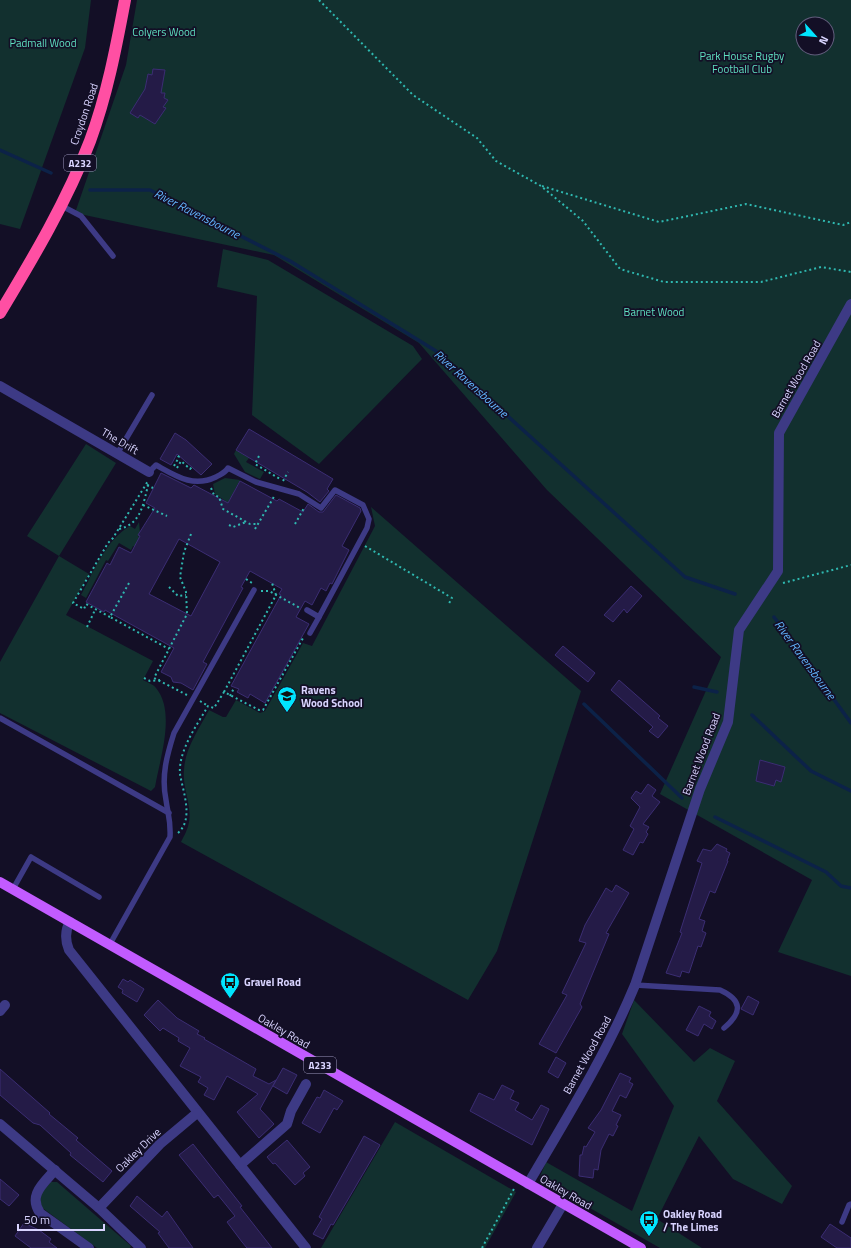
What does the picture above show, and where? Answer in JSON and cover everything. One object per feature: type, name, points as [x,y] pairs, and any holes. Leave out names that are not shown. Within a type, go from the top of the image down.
[{"type":"highway","name":"Croydon Road","points":[[0,313],[60,205],[89,143],[105,95],[114,60],[125,0]]},
{"type":"main road","name":"Oakley Road","points":[[0,882],[641,1248]]},
{"type":"street","name":"Barnet Wood Road","points":[[524,1181],[597,1064],[622,1015],[635,985],[698,796],[728,722],[738,630],[778,571],[779,433],[851,304]]},
{"type":"street","name":"The Drift","points":[[0,386],[149,472]]},
{"type":"street","points":[[70,922],[66,927],[66,945],[69,950],[197,1113],[306,1248]]},
{"type":"street","points":[[240,1166],[287,1124],[291,1111],[306,1084]]},
{"type":"street","name":"Oakley Drive","points":[[99,1208],[160,1144],[197,1113]]},
{"type":"street","points":[[0,1124],[99,1208],[141,1248]]},
{"type":"street","points":[[55,1170],[36,1192],[34,1199],[36,1206],[40,1213],[89,1248]]},
{"type":"street","points":[[538,1248],[563,1204]]},
{"type":"lane","points":[[60,205],[81,216],[113,256]]},
{"type":"lane","points":[[118,454],[152,395]]},
{"type":"lane","name":"The Drift","points":[[149,472],[156,465],[188,482],[208,481],[226,472],[228,468],[256,482],[279,488]]},
{"type":"lane","points":[[279,488],[299,494],[321,508],[335,490],[363,505],[369,519],[367,528],[360,543],[310,633]]},
{"type":"lane","points":[[110,944],[170,837],[171,822],[166,800],[164,777],[167,754],[174,733],[254,590]]},
{"type":"lane","points":[[307,610],[319,616]]},
{"type":"lane","points":[[0,718],[169,813]]},
{"type":"lane","points":[[13,889],[31,857],[99,897]]},
{"type":"lane","points":[[635,985],[720,990],[731,996],[737,1002],[738,1011],[734,1020],[724,1028]]},
{"type":"lane","points":[[842,1222],[849,1205],[851,1204]]},
{"type":"path","points":[[319,0],[413,95],[477,138],[496,161],[541,186],[583,221],[620,269],[664,282],[761,282],[821,266],[851,272]]},
{"type":"path","points":[[541,186],[659,222],[746,204],[843,225],[851,222]]},
{"type":"path","points":[[172,473],[179,457],[177,455]]},
{"type":"path","points":[[259,456],[255,464],[283,481]]},
{"type":"path","points":[[172,473],[181,462],[190,469],[192,467]]},
{"type":"path","points":[[255,529],[288,472]]},
{"type":"path","points":[[208,481],[214,495],[219,497],[223,509],[245,521],[258,524]]},
{"type":"path","points":[[147,485],[153,488]]},
{"type":"path","points":[[118,529],[132,524],[143,505],[147,485]]},
{"type":"path","points":[[147,485],[108,543],[74,603],[84,609],[86,604],[169,649]]},
{"type":"path","points":[[295,524],[309,500]]},
{"type":"path","points":[[143,505],[167,516]]},
{"type":"path","points":[[229,525],[233,527],[245,521]]},
{"type":"path","points":[[191,534],[184,552],[180,577],[186,595],[187,614],[154,678],[214,708],[276,596],[272,583]]},
{"type":"path","points":[[360,543],[452,598],[448,605]]},
{"type":"path","points":[[767,588],[851,564]]},
{"type":"path","points":[[110,617],[129,583]]},
{"type":"path","points":[[169,587],[178,596],[186,595]]},
{"type":"path","points":[[254,590],[269,591],[301,609],[307,610]]},
{"type":"path","points":[[87,626],[96,609]]},
{"type":"path","points":[[224,692],[259,710],[262,710],[305,636],[310,633]]},
{"type":"path","points":[[144,678],[150,681],[160,680]]},
{"type":"path","points":[[230,696],[234,688]]},
{"type":"path","points":[[175,836],[184,828],[187,811],[180,774],[182,759],[185,749],[208,706]]},
{"type":"path","points":[[482,1248],[524,1181]]},
{"type":"green space","name":"Padmall Wood","points":[[0,0],[91,0],[85,48],[20,229],[0,224]]},
{"type":"green space","name":"Barnet Wood","points":[[137,0],[851,0],[851,976],[778,952],[812,880],[660,794],[721,657],[547,490],[419,343],[274,255],[75,213],[126,65]]},
{"type":"green space","points":[[223,249],[268,260],[413,346],[422,359],[319,464],[252,415],[257,296],[217,287]]},
{"type":"green space","points":[[86,444],[116,463],[59,556],[27,536]]},
{"type":"green space","points":[[236,450],[249,458],[246,462],[264,472],[260,479],[245,472],[234,454]]},
{"type":"green space","points":[[225,478],[240,480],[228,503],[215,494],[213,484]]},
{"type":"green space","points":[[371,507],[581,691],[497,951],[468,1000],[181,842],[188,827],[190,816],[184,783],[185,762],[193,739],[209,710],[226,717],[236,700],[260,713],[265,711],[303,643],[312,646],[375,526]]},
{"type":"green space","points":[[139,522],[140,533],[138,536],[143,540],[138,549],[133,546],[131,550],[119,543],[108,561],[106,560],[86,598],[81,595],[101,557],[114,539],[130,526],[135,529]]},
{"type":"green space","points":[[59,556],[89,574],[66,615],[153,661],[143,680],[155,687],[162,698],[166,722],[163,749],[155,787],[151,791],[0,713],[0,662]]},
{"type":"green space","points":[[634,1000],[694,1062],[710,1048],[735,1061],[717,1101],[792,1186],[782,1204],[733,1179],[699,1136],[657,1219],[702,1248],[660,1248],[539,1179],[546,1162],[632,1211],[674,1106],[622,1034]]},
{"type":"green space","points":[[395,1122],[516,1192],[485,1248],[321,1248]]},
{"type":"green space","points":[[51,1182],[57,1182],[131,1246],[130,1248],[97,1248],[41,1207],[40,1195]]},
{"type":"building","points":[[153,69],[165,70],[161,93],[165,93],[164,98],[168,100],[163,107],[166,108],[155,124],[140,115],[138,118],[130,113],[145,89],[148,74],[152,75]]},
{"type":"building","points":[[249,429],[333,479],[327,489],[329,491],[320,502],[307,492],[236,450]]},
{"type":"building","points":[[175,433],[186,440],[212,464],[201,475],[177,454],[171,465],[160,459]]},
{"type":"building","points":[[161,473],[191,488],[194,485],[228,503],[240,481],[277,501],[279,499],[303,512],[308,504],[319,512],[323,512],[336,495],[360,508],[361,511],[342,546],[349,550],[332,584],[330,583],[326,591],[321,588],[312,605],[305,601],[296,617],[309,624],[265,703],[250,694],[248,698],[237,692],[239,689],[231,686],[281,595],[279,594],[282,589],[250,571],[241,587],[243,588],[203,662],[207,664],[193,690],[181,683],[173,682],[171,677],[161,672],[174,648],[105,610],[104,612],[86,602],[107,563],[110,565],[119,547],[131,553],[140,536],[138,535],[155,508],[146,503]],"holes":[[[179,539],[220,562],[191,616],[149,594]]]},
{"type":"building","points":[[631,586],[642,596],[627,613],[624,609],[613,622],[604,615]]},
{"type":"building","points":[[563,646],[595,673],[588,682],[555,655]]},
{"type":"building","points":[[619,680],[660,716],[658,718],[668,726],[658,738],[649,731],[653,727],[611,690]]},
{"type":"building","points":[[760,760],[785,767],[781,782],[776,780],[774,786],[756,781]]},
{"type":"building","points":[[648,784],[656,790],[652,796],[660,802],[643,824],[649,827],[646,832],[648,834],[643,843],[640,842],[633,855],[623,850],[634,829],[630,826],[640,807],[631,798],[636,791],[641,794]]},
{"type":"building","points":[[717,844],[727,849],[726,851],[730,853],[715,893],[710,891],[699,919],[705,921],[702,931],[706,933],[701,947],[698,946],[689,973],[682,971],[680,977],[666,973],[682,933],[680,932],[702,863],[697,861],[703,849],[711,851]]},
{"type":"building","points":[[616,885],[629,893],[606,933],[609,934],[580,1004],[582,1007],[556,1053],[539,1044],[567,995],[562,993],[586,943],[579,941],[585,925],[606,888],[612,892]]},
{"type":"building","points":[[123,979],[128,982],[130,980],[144,989],[137,1002],[122,993],[123,990],[118,987]]},
{"type":"building","points":[[748,996],[759,1002],[753,1015],[741,1009]]},
{"type":"building","points":[[158,1000],[177,1018],[199,1031],[197,1034],[205,1038],[204,1039],[256,1069],[253,1076],[269,1084],[276,1080],[260,1109],[274,1124],[259,1138],[237,1112],[258,1094],[227,1076],[214,1100],[204,1095],[208,1088],[198,1082],[201,1077],[180,1066],[190,1048],[178,1041],[179,1038],[163,1028],[160,1031],[144,1015]]},
{"type":"building","points":[[699,1006],[711,1012],[709,1016],[716,1021],[712,1029],[704,1024],[698,1036],[686,1030]]},
{"type":"building","points":[[556,1057],[566,1063],[558,1078],[548,1072]]},
{"type":"building","points":[[283,1068],[297,1075],[287,1094],[273,1086]]},
{"type":"building","points":[[0,1069],[50,1113],[49,1114],[78,1138],[76,1140],[112,1171],[103,1182],[70,1155],[71,1153],[40,1125],[33,1123],[0,1095]]},
{"type":"building","points":[[620,1073],[631,1078],[629,1082],[633,1084],[626,1098],[620,1095],[612,1111],[621,1115],[616,1125],[618,1126],[613,1136],[609,1134],[601,1150],[598,1170],[594,1169],[593,1178],[579,1176],[580,1155],[582,1155],[584,1146],[586,1147],[595,1132],[588,1128],[601,1110]]},
{"type":"building","points":[[502,1085],[514,1091],[510,1099],[519,1103],[515,1110],[532,1120],[541,1105],[549,1109],[532,1145],[470,1111],[479,1093],[494,1100]]},
{"type":"building","points":[[324,1090],[343,1101],[337,1110],[334,1108],[320,1133],[302,1123],[317,1097],[320,1098]]},
{"type":"building","points":[[364,1136],[380,1145],[333,1225],[331,1224],[323,1239],[313,1234],[322,1219],[319,1217]]},
{"type":"building","points":[[287,1140],[310,1167],[303,1173],[305,1176],[295,1185],[275,1163],[273,1164],[267,1157]]},
{"type":"building","points":[[193,1144],[242,1206],[240,1207],[272,1248],[247,1248],[242,1242],[227,1222],[235,1216],[218,1195],[214,1198],[179,1155]]},
{"type":"building","points":[[0,1179],[19,1195],[9,1206],[0,1199]]},
{"type":"building","points":[[137,1196],[162,1217],[167,1211],[193,1248],[169,1248],[158,1233],[160,1232],[130,1206]]},
{"type":"building","points":[[24,1223],[39,1230],[51,1239],[49,1242],[57,1248],[31,1248],[15,1236]]},
{"type":"building","points":[[830,1224],[851,1238],[851,1248],[837,1248],[821,1237]]},
{"type":"waterway","name":"River Ravensbourne","points":[[0,150],[51,173]]},
{"type":"waterway","name":"River Ravensbourne","points":[[90,190],[150,190],[290,261],[436,351],[685,577],[735,594]]},
{"type":"waterway","name":"River Ravensbourne","points":[[774,617],[851,723]]},
{"type":"waterway","points":[[694,687],[717,692]]},
{"type":"waterway","points":[[584,704],[682,798]]},
{"type":"waterway","points":[[752,715],[811,771],[851,791]]},
{"type":"waterway","points":[[715,817],[826,872],[841,886],[851,888]]},
{"type":"place","name":"Ravens Wood School","points":[[287,713]]},
{"type":"place","name":"Gravel Road","points":[[230,999]]},
{"type":"place","name":"Oakley Road / The Limes","points":[[649,1237]]},
{"type":"park label","name":"Colyers Wood","points":[[164,32]]},
{"type":"park label","name":"Park House Rugby Football Club","points":[[742,62]]}]
